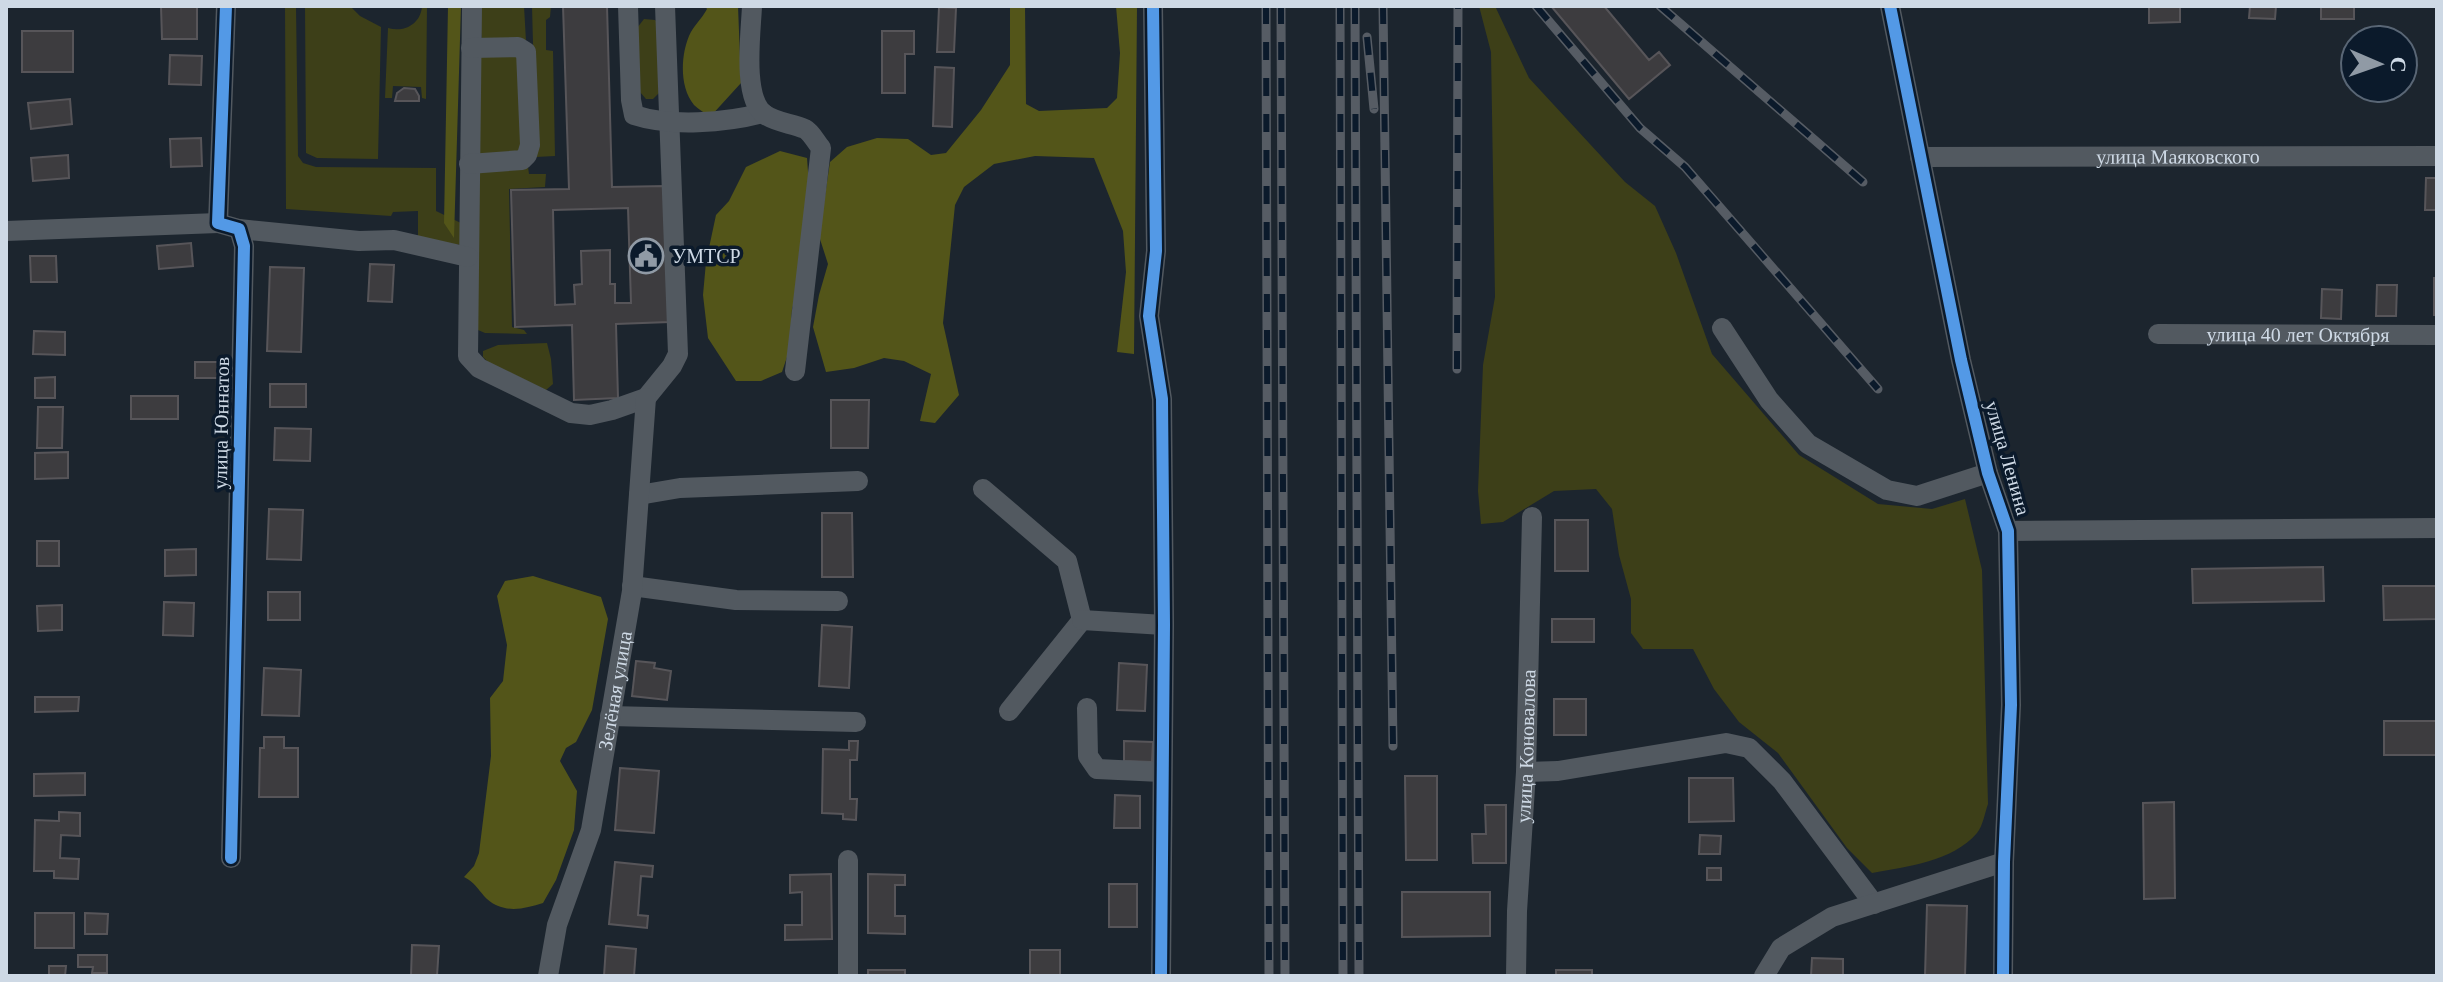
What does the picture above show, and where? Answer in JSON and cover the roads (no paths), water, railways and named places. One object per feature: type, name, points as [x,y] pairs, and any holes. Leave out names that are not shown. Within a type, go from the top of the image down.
[{"type":"street","points":[[218,223],[226,6]]},
{"type":"street","points":[[472,6],[468,356],[479,368],[571,413],[590,415],[646,398],[678,354],[665,6]]},
{"type":"street","points":[[628,6],[634,115],[669,121],[736,120],[763,113]]},
{"type":"street","points":[[752,6],[750,64],[753,95],[763,113],[784,124],[807,130],[821,148],[795,371]]},
{"type":"street","points":[[1153,6],[1156,251],[1149,316],[1162,399],[1161,976]]},
{"type":"street","name":"улица Ленина","points":[[1890,6],[1961,360],[1988,473],[2008,531],[2011,705],[2003,976]]},
{"type":"street","points":[[469,164],[522,160],[530,145],[526,52],[518,47],[471,48]]},
{"type":"street","name":"улица Маяковского","points":[[1920,157],[2437,156]]},
{"type":"street","points":[[6,231],[218,223],[239,229],[359,241],[394,240],[468,257]]},
{"type":"street","name":"улица Юннатов","points":[[231,858],[244,246],[239,229]]},
{"type":"street","points":[[1722,328],[1769,400],[1808,444],[1887,490],[1917,496],[1988,473]]},
{"type":"street","name":"улица 40 лет Октября","points":[[2158,334],[2437,335]]},
{"type":"street","name":"Зелёная улица","points":[[548,976],[557,925],[591,830],[632,586],[646,398]]},
{"type":"street","points":[[639,495],[680,488],[858,481]]},
{"type":"street","points":[[983,489],[1067,561],[1082,620]]},
{"type":"street","name":"улица Коновалова","points":[[1516,976],[1526,772],[1532,517]]},
{"type":"street","points":[[2008,531],[2437,528]]},
{"type":"street","points":[[632,586],[736,600],[838,601]]},
{"type":"street","points":[[1082,620],[1164,625]]},
{"type":"street","points":[[1009,711],[1082,620]]},
{"type":"street","points":[[1087,708],[1088,756],[1097,769],[1161,772]]},
{"type":"street","points":[[610,716],[856,722]]},
{"type":"street","points":[[1526,772],[1558,771],[1726,743],[1749,748],[1782,781],[1874,904]]},
{"type":"street","points":[[848,860],[848,976]]},
{"type":"street","points":[[1764,976],[1781,948],[1832,917],[2004,862]]},
{"type":"railway","points":[[1266,6],[1269,976]]},
{"type":"railway","points":[[1281,6],[1285,976]]},
{"type":"railway","points":[[1340,6],[1343,976]]},
{"type":"railway","points":[[1355,6],[1359,976]]},
{"type":"railway","points":[[1383,6],[1393,746]]},
{"type":"railway","points":[[1457,369],[1458,6]]},
{"type":"railway","points":[[1536,6],[1640,128],[1685,167],[1878,389]]},
{"type":"railway","points":[[1660,6],[1863,182]]},
{"type":"railway","points":[[1367,37],[1374,109]]},
{"type":"place","name":"УМТСР","points":[[646,256]]}]
